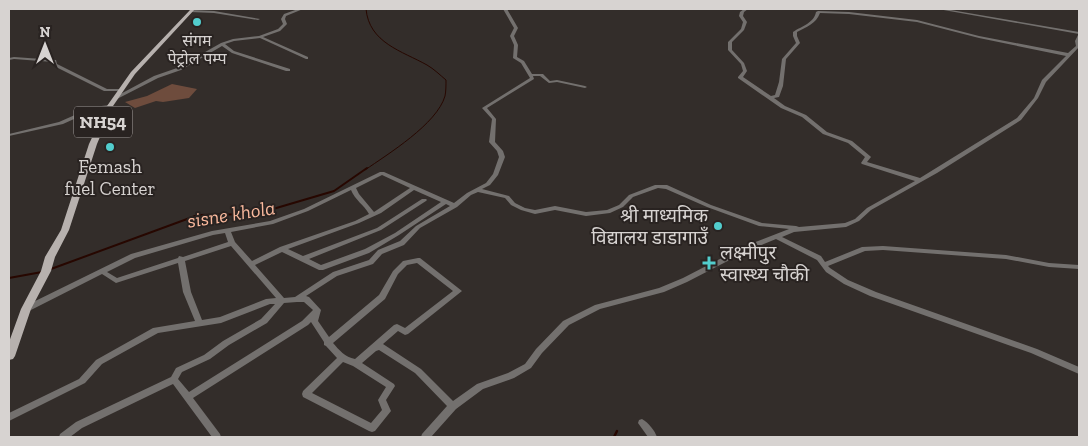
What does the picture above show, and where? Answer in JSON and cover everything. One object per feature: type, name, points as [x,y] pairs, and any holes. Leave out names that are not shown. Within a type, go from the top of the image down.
[{"type":"main road","name":"NH54","points":[[9,356],[26,309],[65,230],[93,144],[113,102],[134,73],[192,10]]},
{"type":"street","points":[[9,135],[61,123],[113,102],[156,77],[179,69],[222,44],[233,40],[260,37],[279,30],[285,24],[283,19],[285,15],[301,9]]},
{"type":"street","points":[[505,9],[516,28],[512,36],[516,45],[515,58],[523,62],[527,71],[532,75],[541,75],[549,82],[556,81],[585,87]]},
{"type":"street","points":[[746,9],[742,12],[741,16],[745,22],[744,29],[730,42],[730,50],[743,64],[745,71],[740,77],[783,107],[804,116],[825,133],[850,142],[868,157],[864,163],[919,180]]},
{"type":"street","points":[[425,437],[453,406],[480,386],[511,376],[528,366],[539,350],[566,323],[598,307],[654,292],[686,280],[747,248],[793,230],[853,223],[870,209],[1019,119],[1036,98],[1044,81],[1079,46],[1077,41],[1079,35],[940,9]]},
{"type":"street","points":[[192,10],[258,19]]},
{"type":"street","points":[[770,98],[777,96],[784,77],[784,59],[798,43],[795,32],[813,22],[818,12],[850,12],[917,21],[992,40],[1070,55]]},
{"type":"street","points":[[260,37],[307,58]]},
{"type":"street","points":[[222,44],[233,52],[288,70]]},
{"type":"street","points":[[9,59],[55,61],[55,65],[106,90],[121,90]]},
{"type":"street","points":[[297,299],[335,274],[371,262],[380,252],[402,243],[418,227],[494,179],[502,157],[500,151],[492,142],[494,119],[484,108],[530,80],[532,75]]},
{"type":"street","points":[[26,309],[133,256],[181,241],[227,230],[271,223],[289,217],[382,173],[454,206]]},
{"type":"street","points":[[477,190],[507,197],[513,204],[535,212],[555,208],[586,214],[608,212],[621,206],[632,196],[656,186],[666,187],[760,225],[808,228]]},
{"type":"street","points":[[353,187],[354,192],[369,207],[372,215]]},
{"type":"street","points":[[250,265],[282,249],[372,215],[413,188]]},
{"type":"street","points":[[303,259],[379,229],[424,200]]},
{"type":"street","points":[[282,249],[321,268],[367,251],[397,234],[445,202]]},
{"type":"street","points":[[227,230],[232,243],[282,301]]},
{"type":"street","points":[[777,237],[819,258],[828,270],[846,282],[873,294],[1034,351],[1079,371]]},
{"type":"street","points":[[103,272],[116,281],[181,258],[232,243]]},
{"type":"street","points":[[824,265],[864,249],[883,248],[1006,257],[1049,265],[1079,267]]},
{"type":"street","points":[[181,258],[187,292],[200,324]]},
{"type":"street","points":[[327,343],[382,297],[395,273],[405,262],[418,260],[458,291],[405,332],[397,327],[356,363]]},
{"type":"street","points":[[9,417],[82,381],[99,362],[156,330],[220,320],[269,301],[306,299],[317,310]]},
{"type":"street","points":[[64,437],[79,425],[174,379],[179,370],[206,357],[264,321],[282,301]]},
{"type":"street","points":[[317,310],[314,321],[325,336],[327,343],[350,362],[356,363],[391,386],[382,400],[387,411],[372,428],[306,394],[343,357]]},
{"type":"street","points":[[188,397],[305,323],[317,310]]},
{"type":"street","points":[[373,349],[380,346],[418,371],[453,406]]},
{"type":"street","points":[[174,379],[217,437]]},
{"type":"street","points":[[642,424],[653,437]]},
{"type":"shaded area","points":[[172,84],[197,89],[189,98],[163,102],[156,101],[135,108],[125,102],[147,96]]},
{"type":"waterway","name":"sisne khola","points":[[365,170],[411,138],[422,128],[440,107],[445,96],[446,82],[430,67],[380,38],[368,21],[366,9]]},
{"type":"waterway","name":"sisne khola","points":[[51,269],[198,215],[256,214],[334,191],[367,168]]},
{"type":"waterway","name":"sisne khola","points":[[9,278],[42,272]]},
{"type":"waterway","points":[[614,437],[617,431]]},
{"type":"place","name":"संगम पेट्रोल पम्प","points":[[197,22]]},
{"type":"place","name":"Femash fuel Center","points":[[110,147]]},
{"type":"place","name":"श्री माध्यमिक विद्यालय डाडागाउँ","points":[[718,226]]},
{"type":"place","name":"लक्ष्मीपुर स्वास्थ्य चौकी","points":[[709,263]]}]
